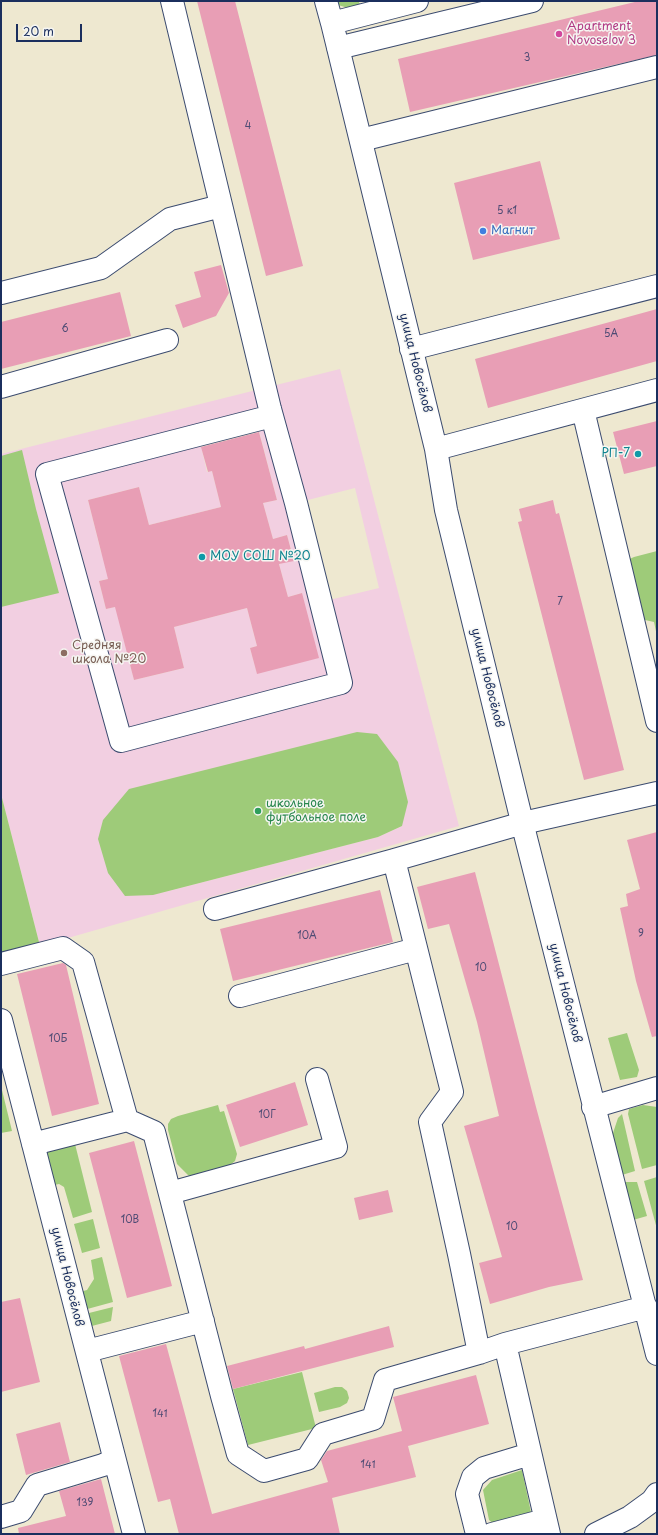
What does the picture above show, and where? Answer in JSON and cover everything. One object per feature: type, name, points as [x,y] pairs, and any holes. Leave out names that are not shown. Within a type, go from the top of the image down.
[{"type":"street","points":[[172,1],[272,416],[296,503],[341,683],[121,741],[47,474],[272,416]]},
{"type":"street","name":"улица Новосёлов","points":[[326,1],[436,449],[446,510],[594,1107],[657,1352]]},
{"type":"street","points":[[332,23],[417,1]]},
{"type":"street","points":[[338,48],[532,1]]},
{"type":"street","points":[[361,140],[657,67]]},
{"type":"street","points":[[1,294],[101,268],[170,219],[221,206]]},
{"type":"street","points":[[411,349],[657,286]]},
{"type":"street","points":[[1,387],[167,340]]},
{"type":"street","points":[[436,449],[657,390]]},
{"type":"street","points":[[583,410],[657,721]]},
{"type":"street","points":[[215,909],[523,823],[657,793]]},
{"type":"street","points":[[394,860],[452,1092],[430,1122],[479,1354]]},
{"type":"street","points":[[1,964],[63,948],[83,962],[127,1120]]},
{"type":"street","points":[[240,996],[416,949]]},
{"type":"street","name":"улица Новосёлов","points":[[1,1020],[134,1534]]},
{"type":"street","points":[[170,1193],[336,1147],[317,1079]]},
{"type":"street","points":[[594,1107],[657,1088]]},
{"type":"street","points":[[33,1144],[127,1120],[154,1132],[202,1321],[238,1454],[264,1471],[307,1460],[323,1434],[373,1419],[386,1380],[479,1354],[505,1344],[646,1307]]},
{"type":"street","points":[[86,1351],[202,1321]]},
{"type":"street","points":[[492,1534],[547,1527],[505,1344]]},
{"type":"street","points":[[477,1534],[467,1494],[473,1477],[484,1468],[530,1454]]},
{"type":"street","points":[[1,1517],[21,1511],[37,1485],[114,1460]]},
{"type":"street","points":[[596,1534],[630,1517],[652,1501],[657,1494]]},
{"type":"shaded area","name":"Средняя школа №20","points":[[340,369],[459,826],[40,946],[1,794],[1,454]],"holes":[[[259,431],[277,500],[263,503],[273,539],[287,535],[294,560],[279,564],[288,597],[302,593],[257,673],[250,648],[257,646],[247,608],[174,627],[184,668],[134,680],[121,629],[123,605],[106,609],[99,581],[116,577],[101,552],[88,500],[139,487],[149,525],[221,507],[212,471],[207,472],[201,446]],[[355,488],[379,588],[321,602],[296,503]],[[402,826],[378,837],[153,895]]]},
{"type":"green space","points":[[336,1],[358,1],[360,4],[348,8],[338,5]]},
{"type":"green space","points":[[22,450],[36,509],[59,593],[1,607],[1,456]]},
{"type":"green space","points":[[657,551],[657,636],[654,622],[636,618],[623,562],[634,557]]},
{"type":"green space","name":"школьное футбольное поле","points":[[357,732],[377,734],[398,762],[408,802],[402,826],[378,837],[153,895],[125,896],[108,873],[98,839],[103,820],[129,789]]},
{"type":"green space","points":[[1,794],[40,946],[1,957]]},
{"type":"green space","points":[[627,1033],[639,1070],[637,1077],[620,1080],[608,1038]]},
{"type":"green space","points":[[1,1086],[12,1131],[1,1133]]},
{"type":"green space","points":[[218,1105],[220,1112],[224,1111],[237,1154],[235,1161],[229,1166],[189,1176],[177,1164],[168,1130],[168,1124],[171,1119],[178,1116]]},
{"type":"green space","points":[[643,1105],[657,1107],[657,1165],[642,1169],[628,1114],[629,1109]]},
{"type":"green space","points":[[622,1114],[635,1171],[622,1175],[613,1143],[613,1133],[618,1118]]},
{"type":"green space","points":[[74,1140],[92,1212],[73,1218],[64,1187],[59,1184],[50,1186],[43,1154],[49,1147]]},
{"type":"green space","points":[[657,1177],[657,1229],[644,1181]]},
{"type":"green space","points":[[622,1182],[637,1182],[647,1216],[633,1220]]},
{"type":"green space","points":[[93,1219],[100,1248],[82,1253],[74,1224]]},
{"type":"green space","points":[[102,1257],[113,1302],[80,1311],[76,1293],[87,1290],[94,1279],[91,1260]]},
{"type":"green space","points":[[113,1307],[111,1321],[88,1327],[81,1315]]},
{"type":"green space","points":[[302,1372],[316,1428],[248,1445],[233,1389]]},
{"type":"green space","points":[[335,1387],[342,1387],[347,1391],[349,1398],[347,1403],[340,1407],[319,1412],[314,1393]]},
{"type":"green space","points":[[522,1470],[532,1517],[495,1525],[489,1520],[483,1490],[492,1480]]},
{"type":"building","points":[[197,1],[235,1],[303,266],[266,276]]},
{"type":"building","points":[[639,1],[657,1],[657,55],[410,112],[398,59]]},
{"type":"building","points":[[540,161],[560,239],[473,260],[454,183]]},
{"type":"building","points":[[221,265],[229,293],[216,316],[183,328],[175,305],[201,297],[194,272]]},
{"type":"building","points":[[120,292],[131,336],[1,369],[1,322]]},
{"type":"building","points":[[657,309],[657,361],[488,408],[475,359]]},
{"type":"building","name":"РП-7","points":[[657,421],[657,466],[624,474],[613,432]]},
{"type":"building","name":"МОУ СОШ №20","points":[[259,432],[277,500],[263,503],[273,539],[287,535],[294,561],[279,564],[288,597],[302,593],[319,658],[257,674],[250,648],[257,646],[247,608],[174,627],[184,668],[134,680],[115,607],[106,609],[99,581],[108,579],[88,500],[139,487],[149,525],[221,507],[212,471],[208,472],[201,447]]},
{"type":"building","points":[[553,500],[556,514],[559,513],[624,770],[584,780],[518,522],[522,521],[519,509]]},
{"type":"building","points":[[657,832],[657,1036],[652,1037],[636,981],[620,908],[628,906],[626,894],[640,889],[627,840]]},
{"type":"building","points":[[475,872],[583,1280],[549,1287],[490,1304],[479,1263],[502,1257],[464,1126],[499,1116],[477,1022],[449,924],[428,929],[417,887]]},
{"type":"building","points":[[380,890],[393,942],[233,981],[220,929]]},
{"type":"building","points":[[63,963],[66,965],[99,1104],[52,1116],[17,974]]},
{"type":"building","points":[[295,1082],[308,1125],[240,1147],[226,1105]]},
{"type":"building","points":[[134,1141],[172,1286],[127,1298],[89,1153]]},
{"type":"building","points":[[388,1190],[393,1212],[359,1220],[354,1198]]},
{"type":"building","points":[[20,1298],[40,1382],[1,1392],[1,1302]]},
{"type":"building","points":[[389,1326],[394,1347],[233,1389],[227,1366],[304,1346],[305,1349]]},
{"type":"building","points":[[166,1344],[212,1514],[328,1482],[321,1460],[327,1451],[402,1431],[393,1397],[476,1375],[489,1424],[408,1446],[416,1477],[332,1498],[340,1534],[179,1534],[170,1499],[158,1502],[119,1356]]},
{"type":"building","points":[[60,1422],[70,1462],[26,1475],[16,1434]]},
{"type":"building","points":[[101,1479],[115,1534],[19,1534],[18,1528],[66,1516],[59,1491]]},
{"type":"place","name":"Apartment Novoselov 3","points":[[559,34]]},
{"type":"place","name":"Магнит","points":[[483,231]]},
{"type":"place","name":"РП-7","points":[[638,454]]},
{"type":"place","name":"МОУ СОШ №20","points":[[202,557]]},
{"type":"place","name":"Средняя школа №20","points":[[64,653]]},
{"type":"place","name":"школьное футбольное поле","points":[[258,811]]}]
